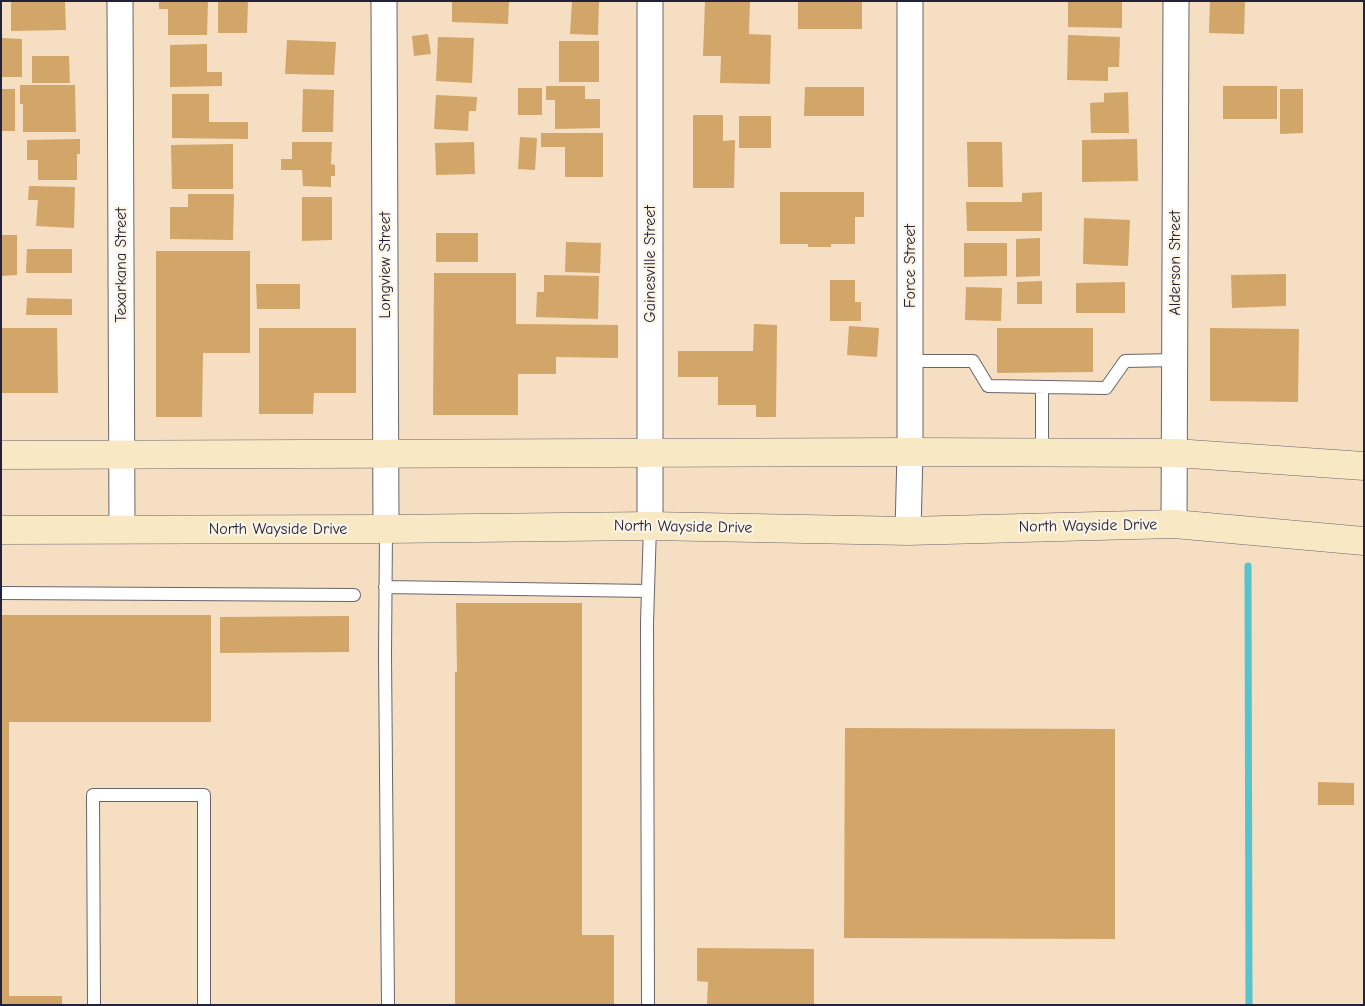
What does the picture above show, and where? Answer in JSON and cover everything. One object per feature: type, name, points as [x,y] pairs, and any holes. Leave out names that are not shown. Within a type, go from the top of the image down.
[{"type":"main road","points":[[1,455],[650,452],[1174,453],[1364,466]]},
{"type":"main road","name":"North Wayside Drive","points":[[1,530],[650,526],[908,531],[1174,524],[1364,541]]},
{"type":"street","name":"Texarkana Street","points":[[120,1],[122,528]]},
{"type":"street","name":"Longview Street","points":[[384,1],[386,529]]},
{"type":"street","name":"Gainesville Street","points":[[650,1],[650,526]]},
{"type":"street","name":"Force Street","points":[[908,531],[910,452],[910,1]]},
{"type":"street","name":"Alderson Street","points":[[1174,524],[1176,1]]},
{"type":"lane","points":[[910,361],[973,361],[988,386],[1106,388],[1125,361],[1175,360]]},
{"type":"lane","points":[[1042,387],[1042,452]]},
{"type":"lane","points":[[648,1005],[648,591],[650,526]]},
{"type":"lane","points":[[386,529],[388,1005]]},
{"type":"lane","points":[[385,587],[648,591]]},
{"type":"lane","points":[[1,593],[354,595]]},
{"type":"lane","points":[[94,1005],[93,795],[204,795],[204,1005]]},
{"type":"building","points":[[11,1],[65,1],[66,30],[11,31]]},
{"type":"building","points":[[159,1],[208,1],[207,35],[168,35],[168,9],[159,9]]},
{"type":"building","points":[[218,1],[248,1],[247,33],[218,33]]},
{"type":"building","points":[[452,1],[509,1],[508,24],[452,22]]},
{"type":"building","points":[[572,1],[599,1],[598,35],[570,34]]},
{"type":"building","points":[[705,1],[750,1],[749,34],[771,35],[770,84],[720,83],[721,56],[703,56]]},
{"type":"building","points":[[798,1],[862,1],[862,29],[798,29]]},
{"type":"building","points":[[1068,1],[1122,1],[1122,28],[1068,27]]},
{"type":"building","points":[[1210,1],[1245,1],[1244,34],[1209,33]]},
{"type":"building","points":[[428,34],[431,54],[414,56],[412,36]]},
{"type":"building","points":[[1068,35],[1120,37],[1119,67],[1108,67],[1108,81],[1067,80]]},
{"type":"building","points":[[438,37],[474,38],[472,83],[436,81]]},
{"type":"building","points":[[1,38],[22,39],[22,77],[1,77]]},
{"type":"building","points":[[287,40],[336,42],[334,75],[285,74]]},
{"type":"building","points":[[559,41],[599,41],[599,82],[559,82]]},
{"type":"building","points":[[207,44],[207,72],[222,72],[222,86],[170,87],[170,45]]},
{"type":"building","points":[[32,56],[69,56],[70,83],[32,83]]},
{"type":"building","points":[[20,85],[75,85],[76,132],[23,132],[23,104],[20,104]]},
{"type":"building","points":[[546,86],[585,86],[585,99],[600,99],[600,128],[555,129],[555,100],[546,100]]},
{"type":"building","points":[[1223,86],[1277,86],[1277,119],[1223,119]]},
{"type":"building","points":[[805,87],[864,87],[864,116],[804,116]]},
{"type":"building","points":[[518,88],[542,88],[542,115],[518,115]]},
{"type":"building","points":[[1,89],[15,89],[15,131],[1,131]]},
{"type":"building","points":[[303,89],[334,90],[333,132],[302,132]]},
{"type":"building","points":[[1280,89],[1303,89],[1303,133],[1280,134]]},
{"type":"building","points":[[1128,92],[1129,133],[1091,133],[1090,103],[1104,102],[1104,93]]},
{"type":"building","points":[[172,94],[209,94],[209,122],[248,122],[248,139],[172,138]]},
{"type":"building","points":[[436,95],[477,97],[476,111],[469,111],[468,131],[434,129]]},
{"type":"building","points":[[693,115],[723,115],[723,141],[735,140],[734,188],[693,188]]},
{"type":"building","points":[[739,116],[771,116],[771,148],[739,148]]},
{"type":"building","points":[[541,133],[603,133],[603,177],[565,177],[565,147],[541,147]]},
{"type":"building","points":[[520,137],[537,138],[535,170],[518,169]]},
{"type":"building","points":[[80,139],[80,154],[77,154],[77,180],[38,180],[38,160],[27,160],[27,140]]},
{"type":"building","points":[[1137,139],[1138,181],[1082,182],[1082,140]]},
{"type":"building","points":[[292,142],[332,142],[331,164],[335,165],[335,176],[331,176],[331,187],[303,186],[302,170],[281,170],[281,159],[292,159]]},
{"type":"building","points":[[474,142],[475,174],[436,175],[435,143]]},
{"type":"building","points":[[967,142],[1002,142],[1003,187],[968,187]]},
{"type":"building","points":[[233,144],[233,189],[172,189],[171,145]]},
{"type":"building","points":[[29,186],[75,187],[74,228],[36,226],[38,200],[28,200]]},
{"type":"building","points":[[780,192],[864,192],[864,217],[855,217],[855,244],[831,244],[831,247],[808,247],[808,244],[780,244]]},
{"type":"building","points":[[1042,192],[1042,231],[967,231],[966,202],[1022,202],[1022,193]]},
{"type":"building","points":[[188,194],[234,194],[233,240],[170,239],[170,207],[188,207]]},
{"type":"building","points":[[302,197],[332,197],[332,240],[302,241]]},
{"type":"building","points":[[1084,218],[1130,220],[1128,266],[1083,264]]},
{"type":"building","points":[[436,233],[478,233],[478,262],[436,262]]},
{"type":"building","points":[[1,235],[17,235],[17,275],[1,276]]},
{"type":"building","points":[[1040,238],[1040,276],[1016,277],[1016,239]]},
{"type":"building","points":[[566,242],[601,243],[600,273],[565,272]]},
{"type":"building","points":[[964,243],[1007,243],[1007,276],[964,277]]},
{"type":"building","points":[[27,249],[72,249],[72,273],[26,273]]},
{"type":"building","points":[[156,251],[250,251],[250,353],[203,353],[202,417],[156,417]]},
{"type":"building","points":[[434,273],[516,273],[516,324],[618,325],[618,358],[556,357],[556,374],[518,374],[518,415],[433,415]]},
{"type":"building","points":[[1286,274],[1286,306],[1232,308],[1231,275]]},
{"type":"building","points":[[544,275],[599,276],[598,319],[536,317],[537,292],[544,292]]},
{"type":"building","points":[[830,280],[855,280],[855,302],[861,302],[861,321],[830,321]]},
{"type":"building","points":[[1042,281],[1042,304],[1017,304],[1017,282]]},
{"type":"building","points":[[1125,282],[1125,313],[1076,313],[1076,283]]},
{"type":"building","points":[[256,284],[300,284],[300,309],[257,309]]},
{"type":"building","points":[[966,287],[1002,288],[1001,321],[965,320]]},
{"type":"building","points":[[27,298],[72,299],[72,315],[26,315]]},
{"type":"building","points":[[754,324],[777,325],[776,417],[756,417],[756,405],[718,405],[718,377],[678,377],[678,351],[753,351]]},
{"type":"building","points":[[849,326],[879,328],[877,357],[847,355]]},
{"type":"building","points":[[1,328],[57,328],[58,393],[1,393]]},
{"type":"building","points":[[259,328],[356,328],[356,393],[314,393],[313,414],[259,414]]},
{"type":"building","points":[[997,328],[1093,328],[1093,372],[997,373]]},
{"type":"building","points":[[1210,328],[1299,329],[1298,402],[1210,401]]},
{"type":"building","points":[[456,603],[582,603],[582,935],[614,935],[614,1005],[455,1005]]},
{"type":"building","points":[[1,615],[211,615],[211,722],[9,722],[9,996],[62,996],[62,1005],[1,1005]]},
{"type":"building","points":[[349,616],[349,652],[220,653],[220,617]]},
{"type":"building","points":[[845,728],[1115,729],[1115,939],[844,938]]},
{"type":"building","points":[[1318,782],[1354,783],[1354,805],[1318,805]]},
{"type":"building","points":[[697,948],[814,949],[814,1005],[707,1005],[708,982],[697,981]]},
{"type":"waterway","points":[[1248,566],[1249,1005]]}]
